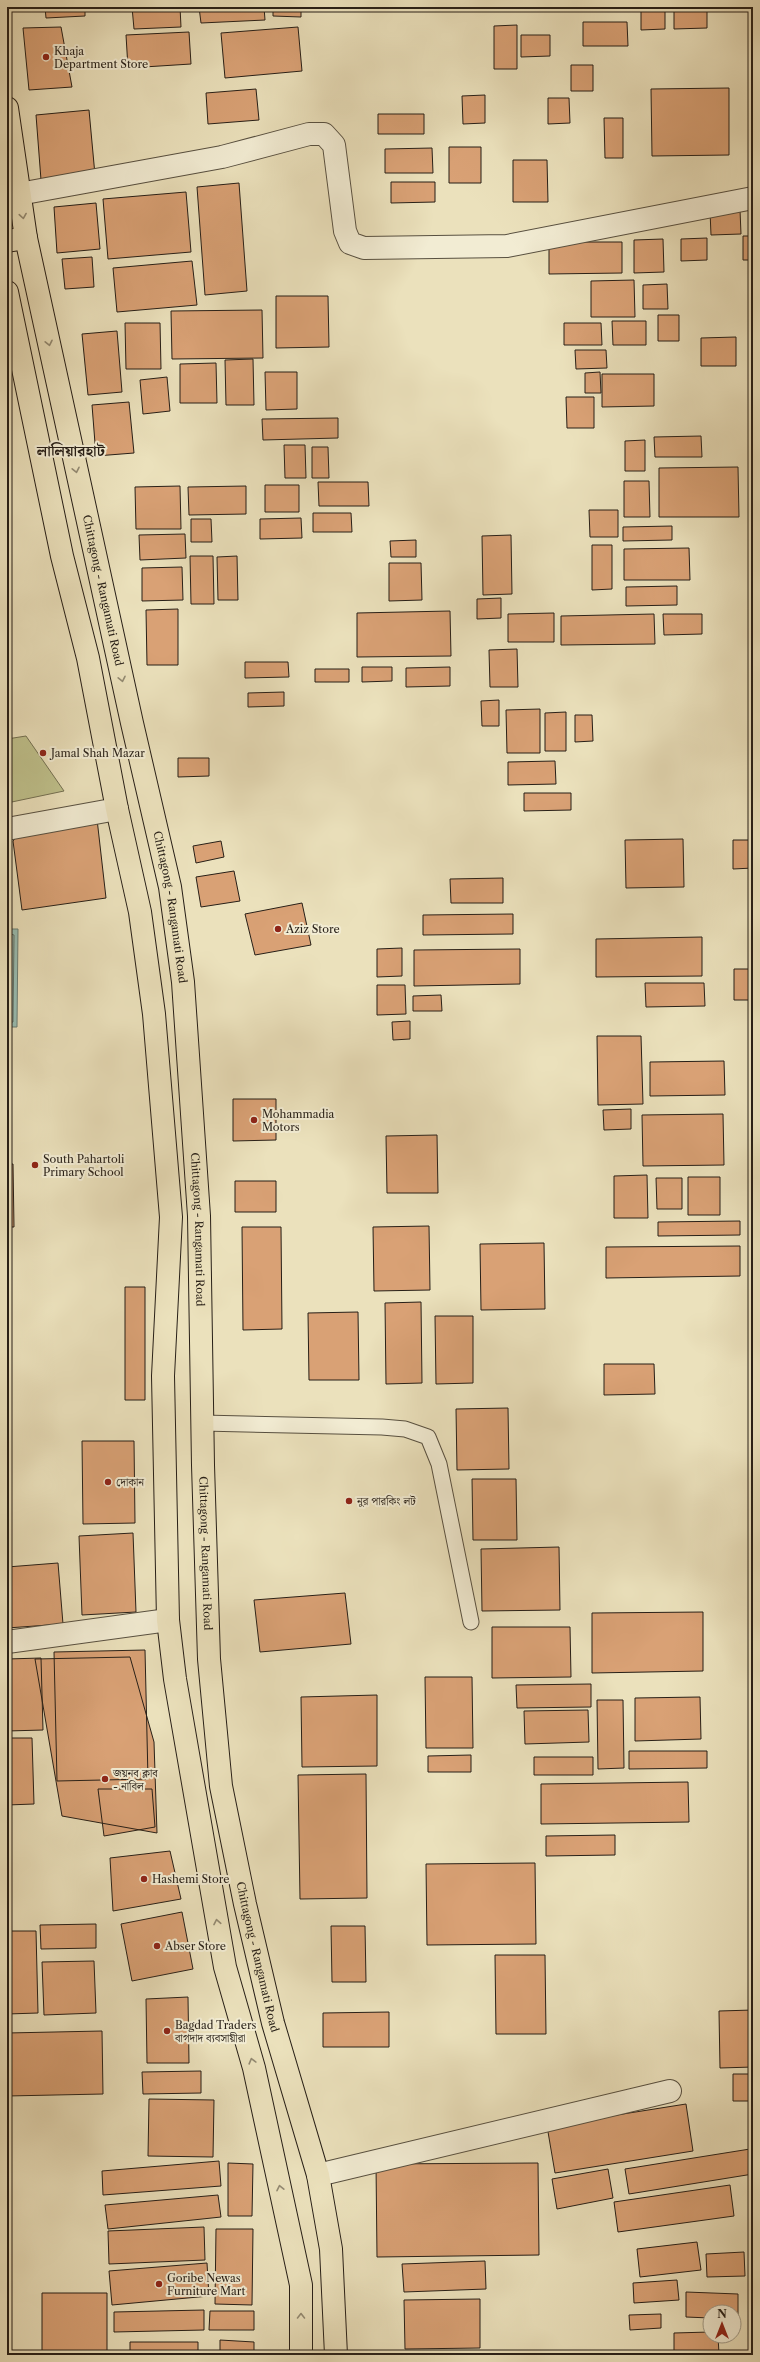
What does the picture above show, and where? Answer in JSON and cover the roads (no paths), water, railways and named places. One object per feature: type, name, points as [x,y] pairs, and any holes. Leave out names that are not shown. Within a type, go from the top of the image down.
[{"type":"highway","name":"Chittagong - Rangamati Road","points":[[7,108],[19,194],[16,240],[129,708],[170,887],[183,982],[199,1216],[202,1423],[209,1659],[221,1786],[245,1904],[274,2023],[318,2174],[331,2249],[336,2355]]},
{"type":"highway","points":[[7,292],[62,556],[88,658],[117,809],[140,912],[154,1014],[171,1217],[164,1376],[168,1620],[174,1679],[225,1966],[254,2068],[301,2285],[301,2355]]},
{"type":"street","points":[[19,194],[222,157],[309,134],[324,134],[334,145],[345,231],[350,243],[364,248],[507,246],[753,198]]},
{"type":"street","points":[[7,830],[117,809]]},
{"type":"street","points":[[7,1642],[168,1620]]},
{"type":"street","points":[[318,2174],[670,2091]]},
{"type":"lane","points":[[202,1423],[382,1427],[405,1429],[428,1437],[439,1464],[471,1622]]},
{"type":"water","points":[[7,929],[18,929],[17,1027],[7,1027]]},
{"type":"place","name":"Khaja Department Store","points":[[46,57]]},
{"type":"place","name":"Jamal Shah Mazar","points":[[43,753]]},
{"type":"place","name":"Aziz Store","points":[[278,929]]},
{"type":"place","name":"Mohammadia Motors","points":[[254,1120]]},
{"type":"place","name":"South Pahartoli Primary School","points":[[35,1165]]},
{"type":"place","name":"দোকান","points":[[108,1482]]},
{"type":"place","name":"নুর পারকিং লট","points":[[349,1501]]},
{"type":"place","name":"জয়নব ক্লাব - নাবিল","points":[[105,1779]]},
{"type":"place","name":"Hashemi Store","points":[[144,1879]]},
{"type":"place","name":"Abser Store","points":[[157,1946]]},
{"type":"place","name":"Bagdad Traders বাগদাদ ব্যবসায়ীরা","points":[[167,2031]]},
{"type":"place","name":"Goribe Newas Furniture Mart","points":[[159,2284]]},
{"type":"district","name":"লালিয়ারহাট","points":[[71,451]]}]
